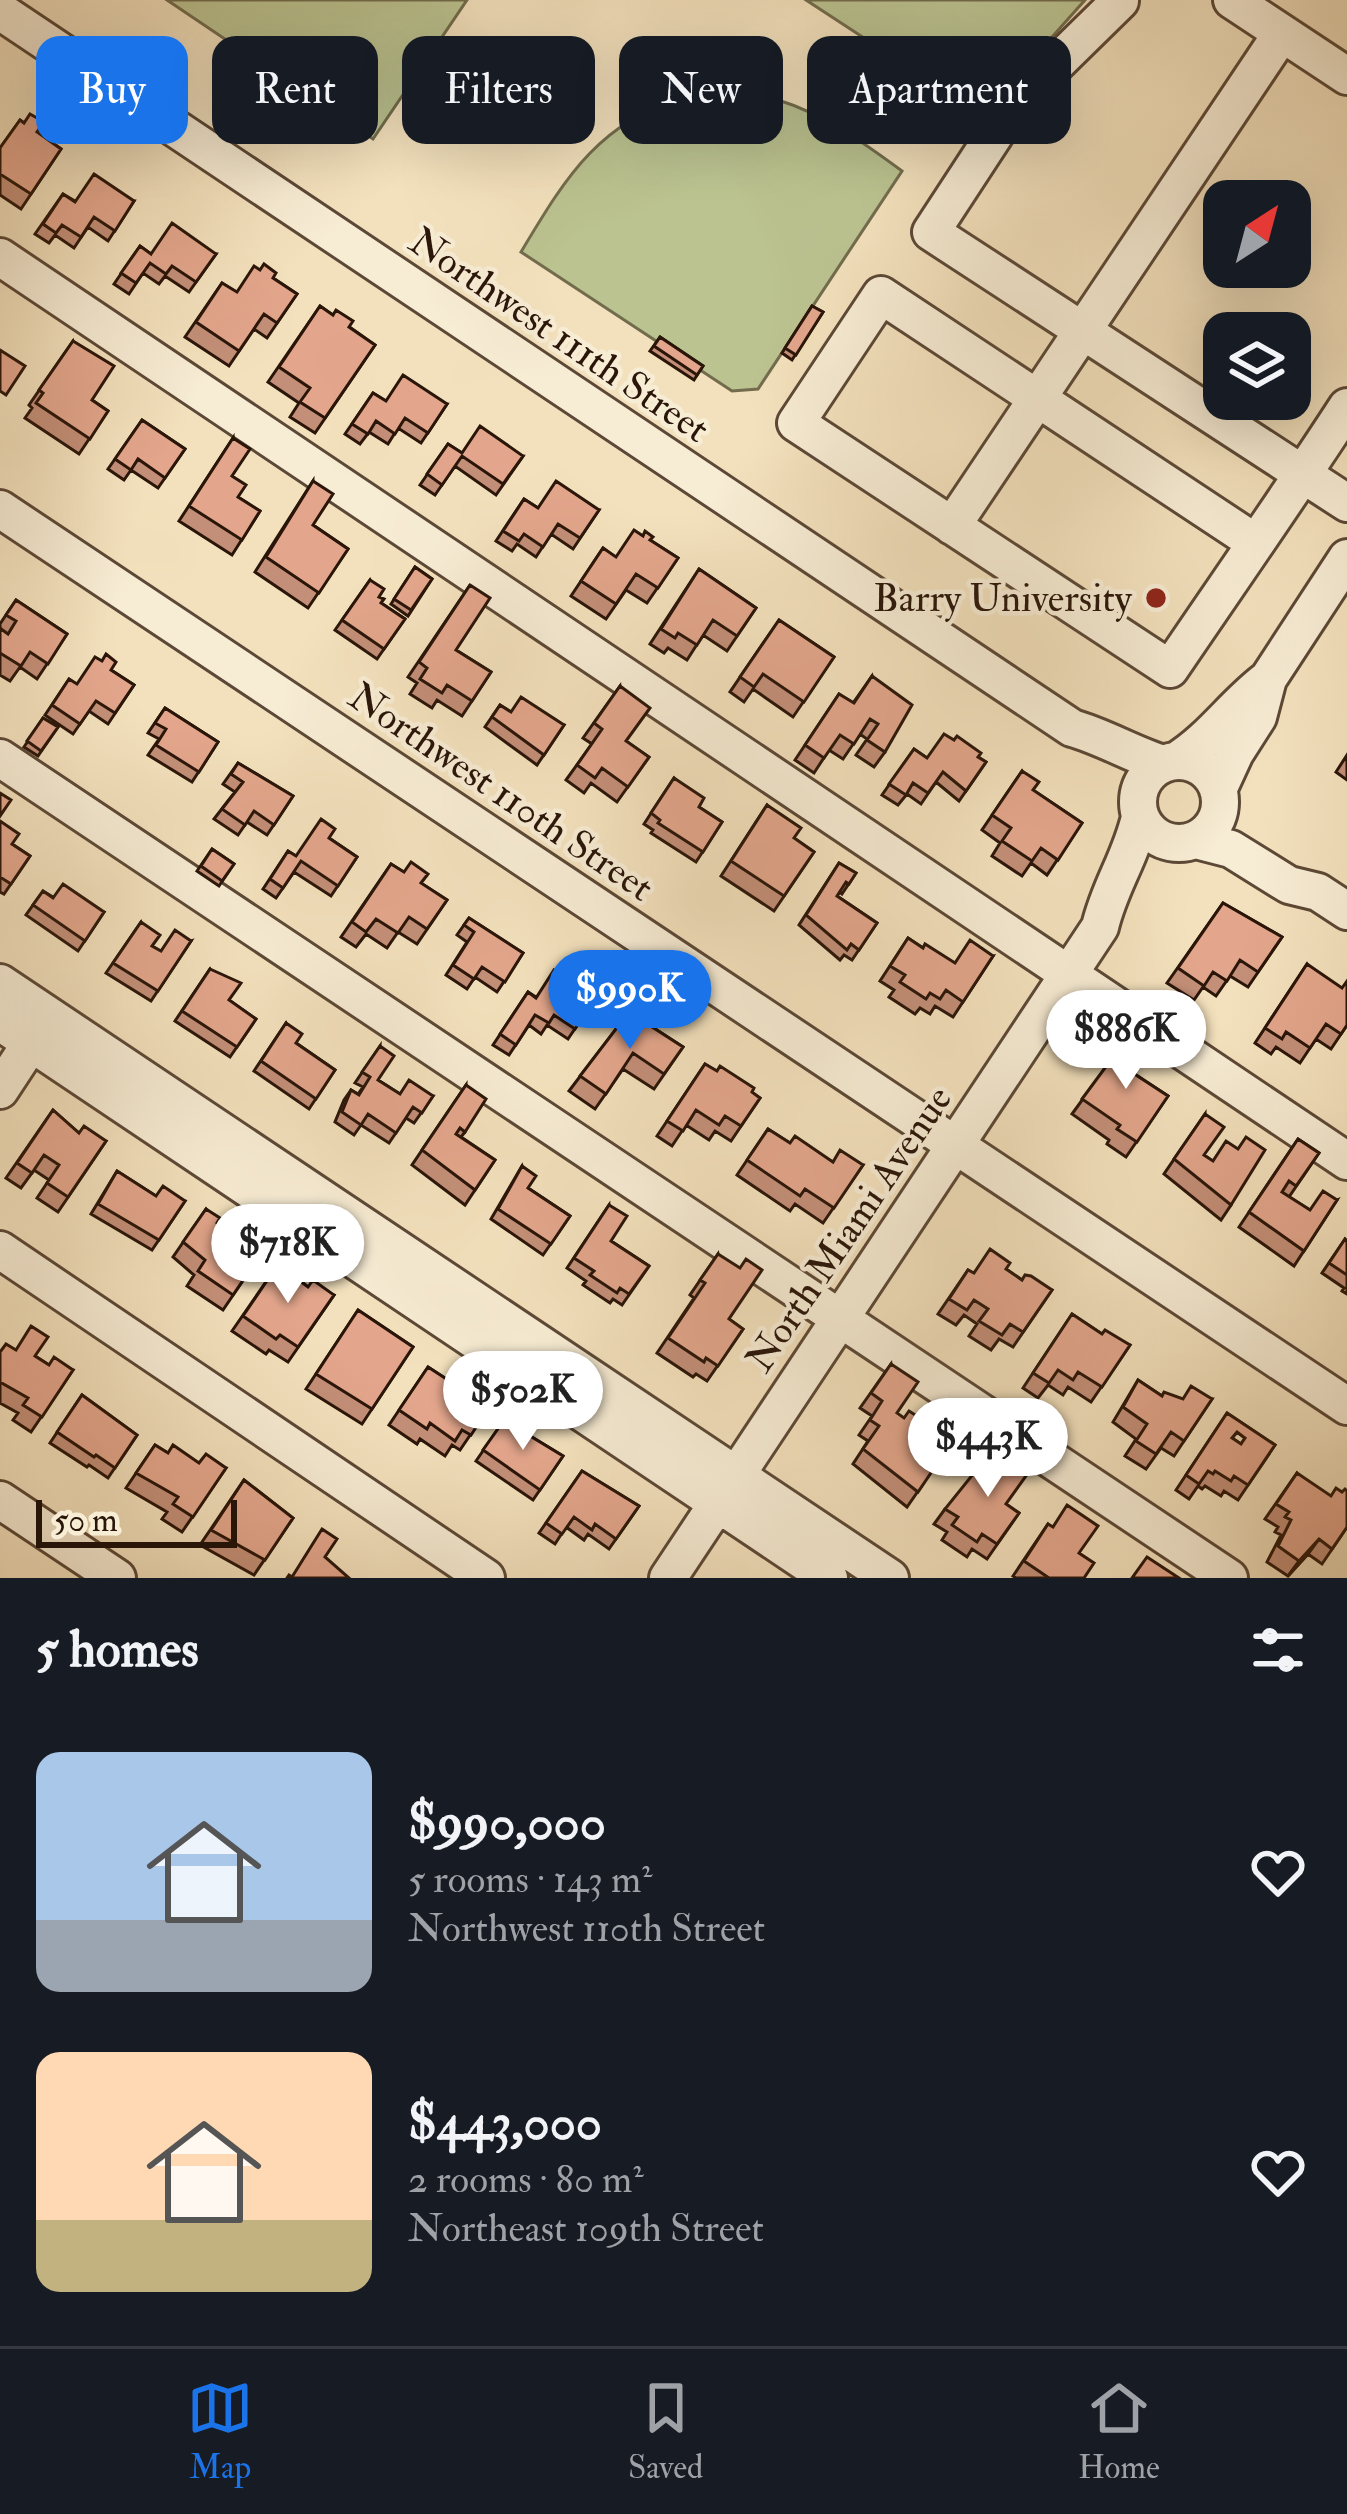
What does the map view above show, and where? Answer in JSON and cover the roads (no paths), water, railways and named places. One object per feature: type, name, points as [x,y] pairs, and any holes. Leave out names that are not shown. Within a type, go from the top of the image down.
[{"type":"street","points":[[1232,0],[1347,76]]},
{"type":"street","points":[[1120,2],[1014,105],[931,232],[1347,503]]},
{"type":"street","name":"Northwest 111th Street","points":[[0,11],[1072,728],[1169,762]]},
{"type":"street","points":[[952,526],[1282,33]]},
{"type":"street","points":[[0,257],[1347,1160]]},
{"type":"street","points":[[1256,544],[881,296],[796,423],[1170,669],[1256,544],[1347,407]]},
{"type":"street","name":"Northwest 110th Street","points":[[0,508],[1347,1406]]},
{"type":"street","points":[[1188,842],[1213,826],[1235,753],[1258,717],[1268,679],[1346,560]]},
{"type":"street","points":[[1268,679],[1237,702],[1214,734],[1140,786],[1139,813],[1156,837],[1231,849],[1289,885],[1332,902]]},
{"type":"street","name":"Northwest 111th Street","points":[[1072,728],[1091,754],[1118,777],[1139,813]]},
{"type":"street","points":[[0,758],[1229,1578]]},
{"type":"street","points":[[1169,762],[1198,765],[1242,828],[1300,869],[1332,902]]},
{"type":"street","name":"North Miami Avenue","points":[[1100,927],[1108,890],[1131,853],[1139,813]]},
{"type":"street","name":"North Miami Avenue","points":[[668,1578],[1100,927],[1128,905],[1158,863],[1188,842]]},
{"type":"street","points":[[0,983],[40,1029],[727,1490],[890,1578]]},
{"type":"street","points":[[0,1022],[40,1029]]},
{"type":"street","points":[[0,1090],[40,1029]]},
{"type":"street","points":[[0,1250],[486,1578]]},
{"type":"street","points":[[727,1490],[829,1578]]},
{"type":"street","points":[[0,1500],[117,1578]]},
{"type":"place","name":"Barry University","points":[[1156,598]]}]
